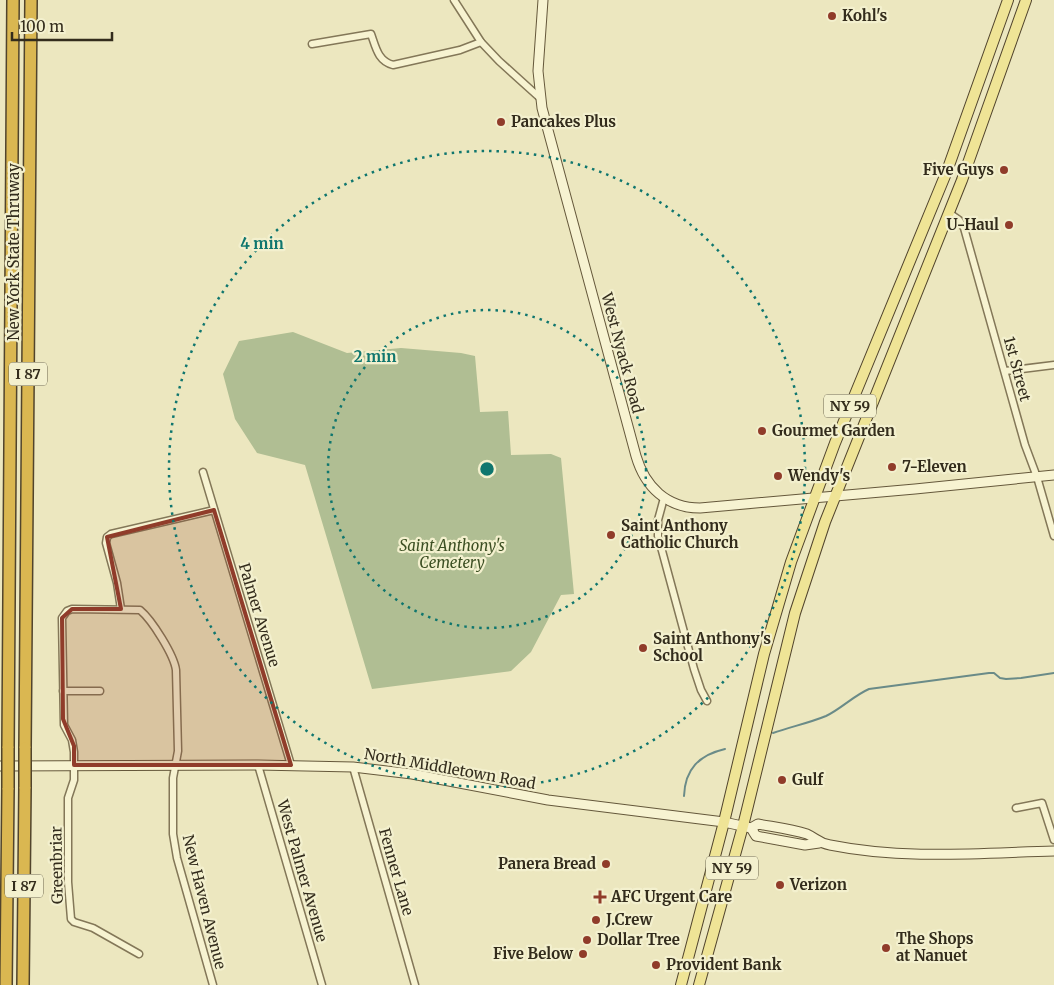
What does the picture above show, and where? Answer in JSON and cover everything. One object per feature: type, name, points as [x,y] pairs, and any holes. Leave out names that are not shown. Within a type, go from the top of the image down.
[{"type":"highway","name":"New York State Thruway","points":[[6,985],[14,0]]},
{"type":"highway","name":"New York State Thruway","points":[[23,985],[31,0]]},
{"type":"main road","name":"NY 59","points":[[681,985],[724,822],[770,630],[788,570],[813,498],[943,180],[1008,0]]},
{"type":"main road","name":"NY 59","points":[[699,985],[747,827],[795,613],[816,545],[976,145],[1026,0]]},
{"type":"street","points":[[454,0],[481,42],[540,98]]},
{"type":"street","name":"West Nyack Road","points":[[543,0],[538,71],[540,98],[636,456],[646,480],[664,498]]},
{"type":"street","points":[[312,44],[371,34],[380,58],[386,63],[393,65],[460,50],[481,42]]},
{"type":"street","name":"1st Street","points":[[949,214],[959,220],[964,228],[1025,446],[1037,477],[1054,536]]},
{"type":"street","points":[[1005,371],[1054,365]]},
{"type":"street","name":"Palmer Avenue","points":[[203,472],[291,765]]},
{"type":"street","points":[[707,702],[694,669],[658,536],[658,520],[664,498],[677,505],[692,508],[835,497],[1054,475]]},
{"type":"street","points":[[121,609],[117,584],[106,542],[107,537],[111,534],[214,510]]},
{"type":"street","name":"New Haven Avenue","points":[[63,691],[62,618],[64,614],[72,609],[140,610],[144,613],[174,660],[176,670],[178,742],[172,793],[174,842],[213,985]]},
{"type":"street","points":[[74,765],[74,746],[64,725],[63,691],[100,691]]},
{"type":"street","name":"Greenbriar","points":[[74,765],[74,780],[68,798],[68,882],[71,918],[79,925],[93,928],[139,954]]},
{"type":"street","name":"West Palmer Avenue","points":[[258,765],[322,985]]},
{"type":"street","name":"North Middletown Road","points":[[0,766],[291,765],[353,767],[412,774],[548,800],[724,822],[747,827],[758,824],[808,835],[819,842],[858,850],[917,855],[1054,851]]},
{"type":"street","name":"Fenner Lane","points":[[353,767],[415,985]]},
{"type":"street","points":[[1016,808],[1042,803],[1054,840]]},
{"type":"highlighted area","points":[[214,510],[291,765],[74,765],[74,746],[63,719],[62,618],[72,609],[121,609],[107,537]]},
{"type":"green space","name":"Saint Anthony's Cemetery","points":[[293,332],[347,353],[401,348],[475,356],[480,412],[508,411],[511,455],[551,454],[561,458],[574,594],[561,595],[531,652],[511,671],[372,689],[305,465],[257,453],[235,419],[223,374],[239,341]]},
{"type":"waterway","points":[[773,733],[826,716],[869,689],[989,673],[994,673],[1000,678],[1006,679],[1054,673]]},
{"type":"waterway","points":[[684,796],[687,778],[695,765],[708,755],[725,749]]},
{"type":"place","name":"Kohl's","points":[[832,16]]},
{"type":"place","name":"Pancakes Plus","points":[[501,122]]},
{"type":"place","name":"Five Guys","points":[[1004,170]]},
{"type":"place","name":"U-Haul","points":[[1009,225]]},
{"type":"place","name":"Gourmet Garden","points":[[762,431]]},
{"type":"place","name":"7-Eleven","points":[[892,467]]},
{"type":"place","name":"Wendy's","points":[[778,476]]},
{"type":"place","name":"Saint Anthony Catholic Church","points":[[611,535]]},
{"type":"place","name":"Saint Anthony's School","points":[[643,648]]},
{"type":"place","name":"Gulf","points":[[782,780]]},
{"type":"place","name":"Panera Bread","points":[[606,864]]},
{"type":"place","name":"Verizon","points":[[780,885]]},
{"type":"place","name":"AFC Urgent Care","points":[[600,897]]},
{"type":"place","name":"J.Crew","points":[[596,920]]},
{"type":"place","name":"Dollar Tree","points":[[587,940]]},
{"type":"place","name":"The Shops at Nanuet","points":[[886,948]]},
{"type":"place","name":"Five Below","points":[[583,954]]},
{"type":"place","name":"Provident Bank","points":[[656,965]]}]
